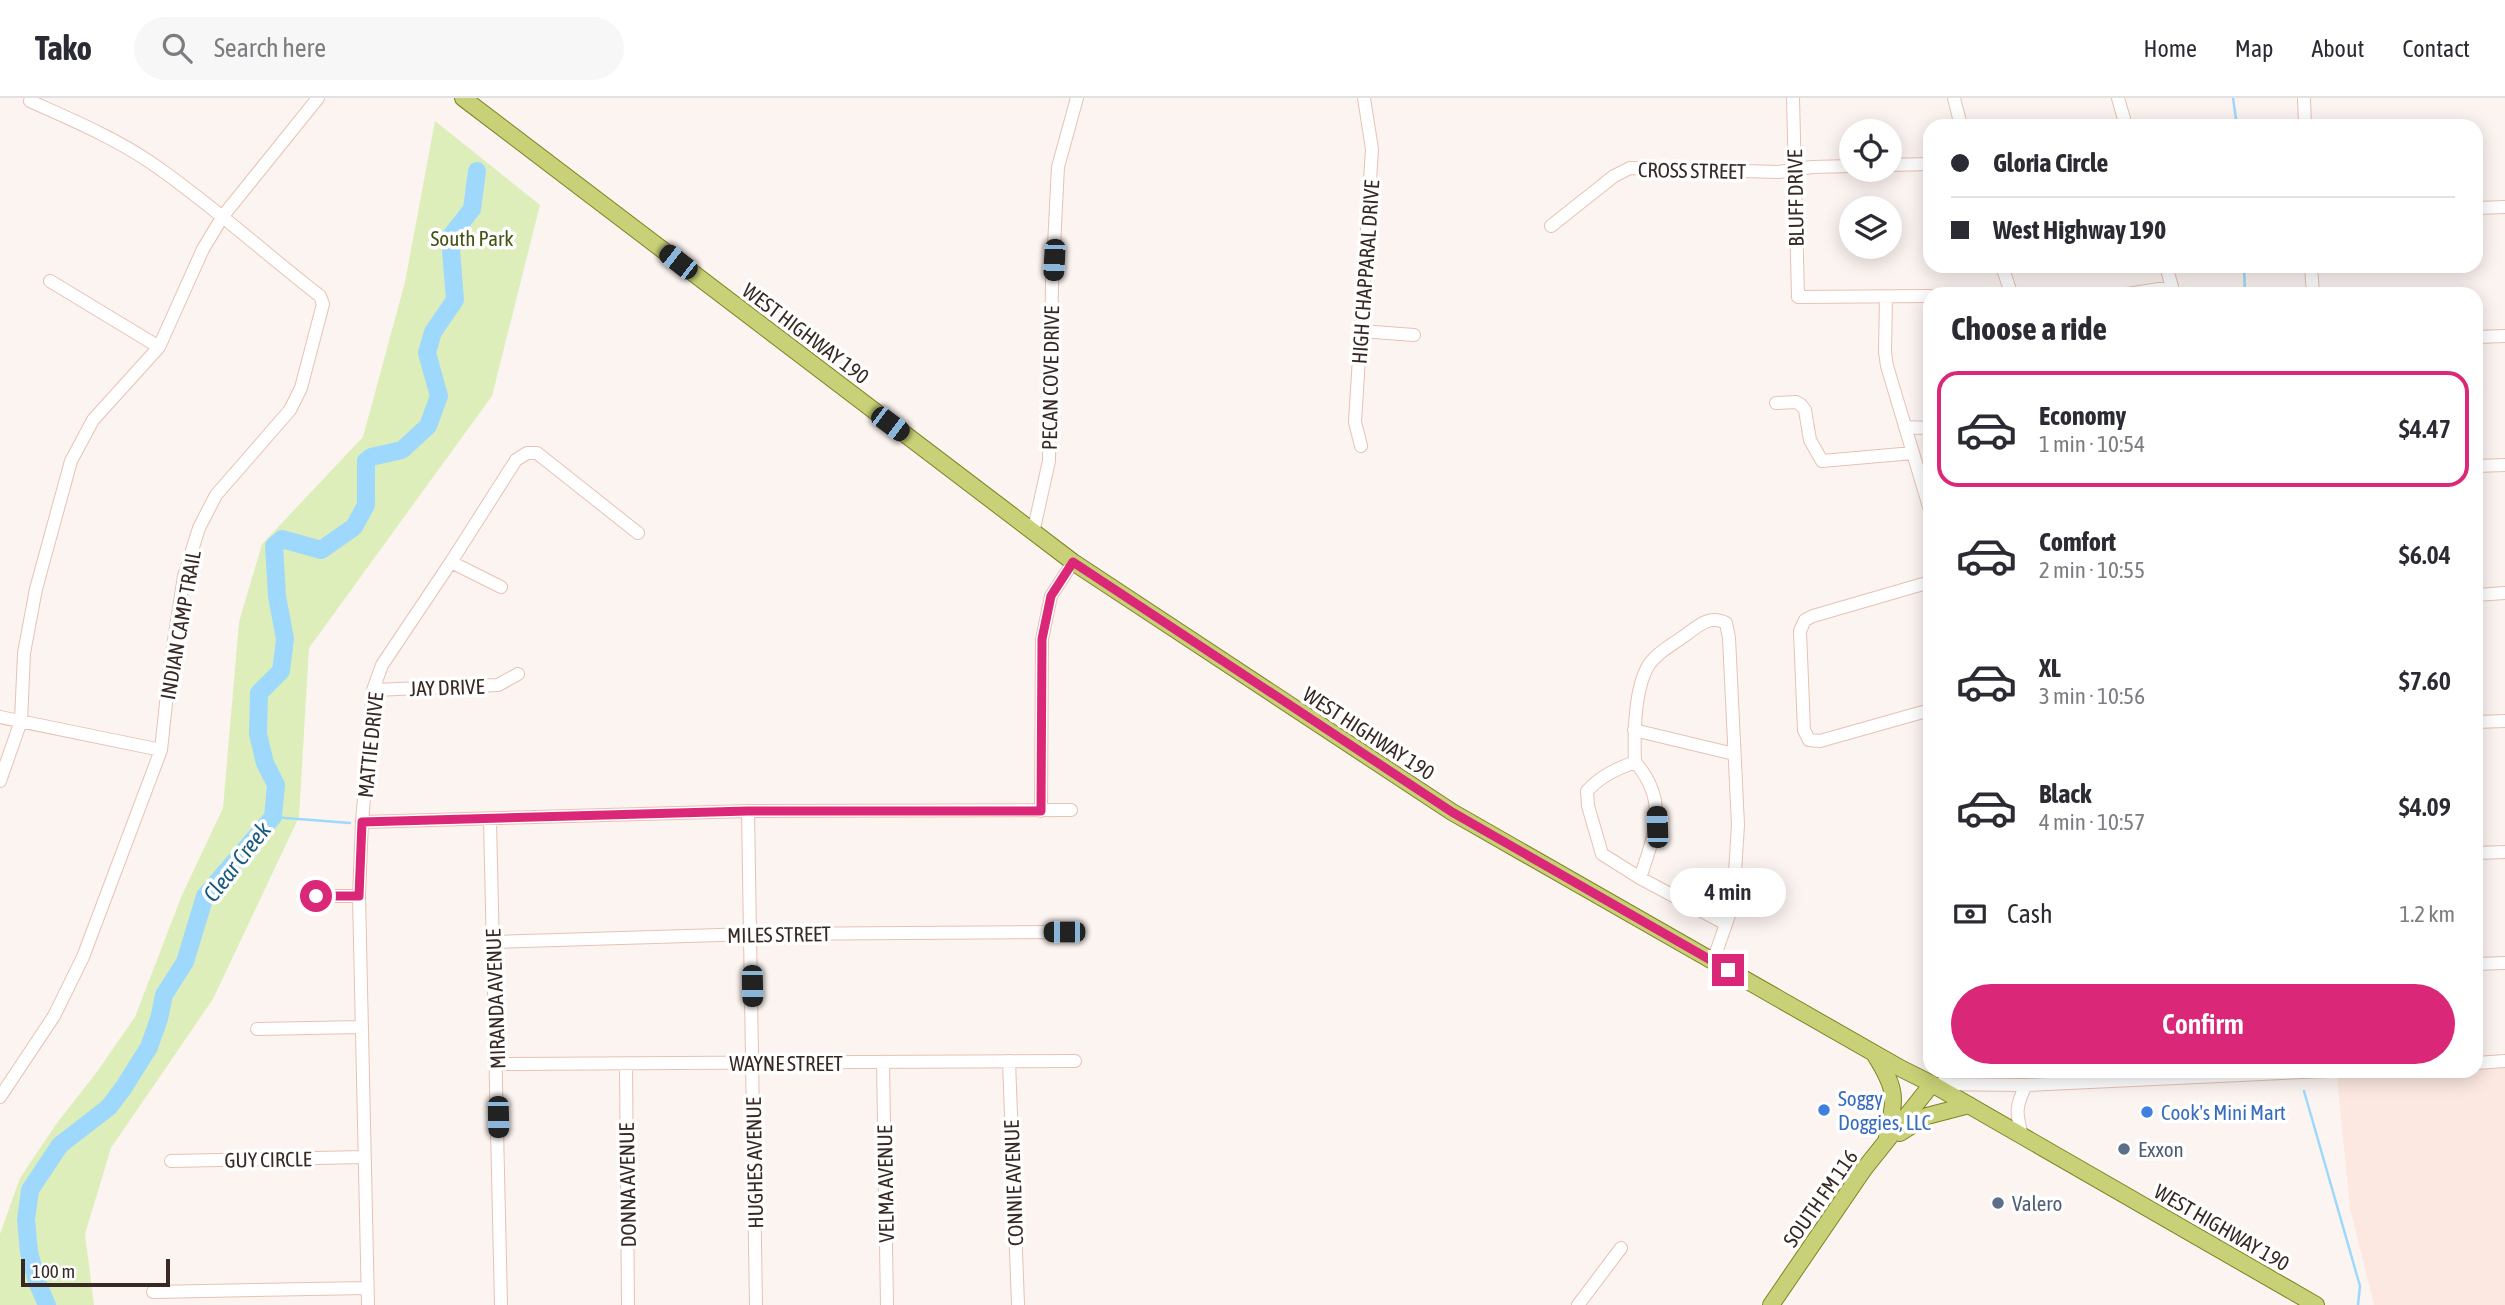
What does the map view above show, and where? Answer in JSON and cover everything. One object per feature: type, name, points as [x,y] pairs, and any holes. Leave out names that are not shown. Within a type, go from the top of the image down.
[{"type":"main road","name":"WEST HIGHWAY 190","points":[[463,98],[1073,562],[1452,812],[2316,1305]]},
{"type":"main road","points":[[1874,1053],[1886,1074],[1894,1097],[1884,1144]]},
{"type":"main road","name":"SOUTH FM 116","points":[[1771,1305],[1858,1177],[1932,1084]]},
{"type":"main road","points":[[1884,1144],[1927,1116],[1969,1105]]},
{"type":"street","points":[[0,781],[21,721],[24,653],[36,589],[71,461],[93,420],[159,347],[203,249],[223,216],[318,98]]},
{"type":"street","name":"PECAN COVE DRIVE","points":[[1033,533],[1049,461],[1052,285],[1058,167],[1077,98]]},
{"type":"street","name":"HIGH CHAPPARAL DRIVE","points":[[1361,446],[1355,422],[1372,149],[1364,98]]},
{"type":"street","name":"BLUFF DRIVE","points":[[1793,98],[1798,297],[1886,297]]},
{"type":"street","points":[[1954,98],[1959,119]]},
{"type":"street","points":[[2118,98],[2124,119]]},
{"type":"street","points":[[2304,98],[2305,119]]},
{"type":"street","name":"INDIAN CAMP TRAIL","points":[[0,1097],[54,1016],[83,957],[161,750],[184,576],[199,528],[216,495],[290,410],[301,388],[323,304],[320,296],[223,216],[148,161],[70,118],[30,101]]},
{"type":"street","points":[[1902,165],[1923,164]]},
{"type":"street","name":"CROSS STREET","points":[[1551,226],[1614,176],[1630,168],[1779,172],[1839,167]]},
{"type":"street","points":[[2483,208],[2505,207]]},
{"type":"street","points":[[50,281],[159,347]]},
{"type":"street","points":[[1923,296],[1886,297],[1885,352],[1894,392],[1923,487]]},
{"type":"street","points":[[1361,331],[1414,335]]},
{"type":"street","points":[[2483,337],[2505,336]]},
{"type":"street","points":[[1776,403],[1796,402],[1801,405],[1805,411],[1810,440],[1822,461],[1913,453]]},
{"type":"street","points":[[1905,428],[1923,428]]},
{"type":"street","name":"MATTIE DRIVE","points":[[368,1305],[359,896],[373,690],[382,665],[452,562],[516,460],[527,453],[537,453],[638,533]]},
{"type":"street","points":[[2483,466],[2505,465]]},
{"type":"street","points":[[452,562],[501,587]]},
{"type":"street","points":[[1041,811],[1042,639],[1051,596],[1073,562]]},
{"type":"street","points":[[1923,584],[1813,616],[1805,620],[1800,631],[1804,730],[1809,740],[1820,741],[1923,712]]},
{"type":"street","points":[[2483,594],[2505,593]]},
{"type":"street","points":[[1640,878],[1657,827],[1655,794],[1645,774],[1635,762],[1634,730],[1646,669],[1655,658],[1703,622],[1718,619],[1726,624],[1730,638],[1738,825],[1733,904],[1713,961]]},
{"type":"street","name":"JAY DRIVE","points":[[373,690],[498,685],[518,674]]},
{"type":"street","points":[[0,717],[161,750]]},
{"type":"street","points":[[2483,722],[2505,720]]},
{"type":"street","points":[[1634,730],[1734,754]]},
{"type":"street","points":[[1635,762],[1616,769],[1587,791],[1588,806],[1602,853],[1640,878],[1726,924]]},
{"type":"street","points":[[362,822],[748,811],[1071,810]]},
{"type":"street","name":"HUGHES AVENUE","points":[[748,811],[756,1305]]},
{"type":"street","name":"MIRANDA AVENUE","points":[[490,820],[500,1305]]},
{"type":"street","points":[[2483,853],[2505,852]]},
{"type":"street","points":[[316,896],[359,896]]},
{"type":"street","name":"MILES STREET","points":[[494,942],[751,934],[1064,932]]},
{"type":"street","points":[[2483,964],[2505,963]]},
{"type":"street","points":[[257,1029],[362,1027]]},
{"type":"street","name":"CONNIE AVENUE","points":[[1009,1061],[1018,1305]]},
{"type":"street","name":"WAYNE STREET","points":[[497,1063],[1075,1061]]},
{"type":"street","points":[[2483,1063],[2505,1061]]},
{"type":"street","name":"VELMA AVENUE","points":[[883,1062],[887,1305]]},
{"type":"street","name":"DONNA AVENUE","points":[[626,1064],[628,1305]]},
{"type":"street","points":[[1932,1084],[2026,1085],[2080,1078]]},
{"type":"street","points":[[2022,1136],[2016,1113],[2017,1103],[2026,1085]]},
{"type":"street","name":"GUY CIRCLE","points":[[171,1161],[365,1157]]},
{"type":"street","points":[[1578,1305],[1621,1248]]},
{"type":"street","points":[[153,1292],[367,1288]]},
{"type":"shaded area","points":[[2505,1068],[2505,1305],[2374,1305],[2350,1209],[2337,1078],[2483,1078],[2483,1069]]},
{"type":"green space","name":"South Park","points":[[435,121],[540,205],[492,396],[309,648],[299,817],[213,999],[111,1148],[85,1234],[94,1305],[0,1305],[0,1234],[20,1178],[135,1017],[182,895],[223,808],[239,622],[262,544],[363,437],[405,282]]},
{"type":"waterway","points":[[2233,98],[2236,119]]},
{"type":"waterway","name":"Clear Creek","points":[[47,1305],[29,1252],[26,1220],[30,1190],[60,1145],[109,1107],[124,1087],[149,1047],[164,995],[185,962],[205,896],[273,817],[276,785],[265,763],[258,734],[259,693],[281,671],[285,639],[277,596],[274,546],[282,539],[321,550],[354,527],[366,505],[366,461],[371,457],[402,450],[428,426],[439,396],[427,353],[433,332],[455,300],[450,237],[472,209],[477,171]]},
{"type":"waterway","points":[[2244,273],[2245,287]]},
{"type":"waterway","points":[[273,817],[350,823]]},
{"type":"waterway","points":[[2304,1091],[2360,1286],[2358,1305]]},
{"type":"place","name":"Soggy Doggies, LLC","points":[[1824,1110]]},
{"type":"place","name":"Cook's Mini Mart","points":[[2147,1112]]},
{"type":"place","name":"Exxon","points":[[2124,1149]]},
{"type":"place","name":"Valero","points":[[1998,1203]]},
{"type":"route","points":[[316,896],[359,896],[362,822],[748,811],[1041,811],[1042,639],[1051,596],[1073,562],[1452,812],[1728,970]]}]
